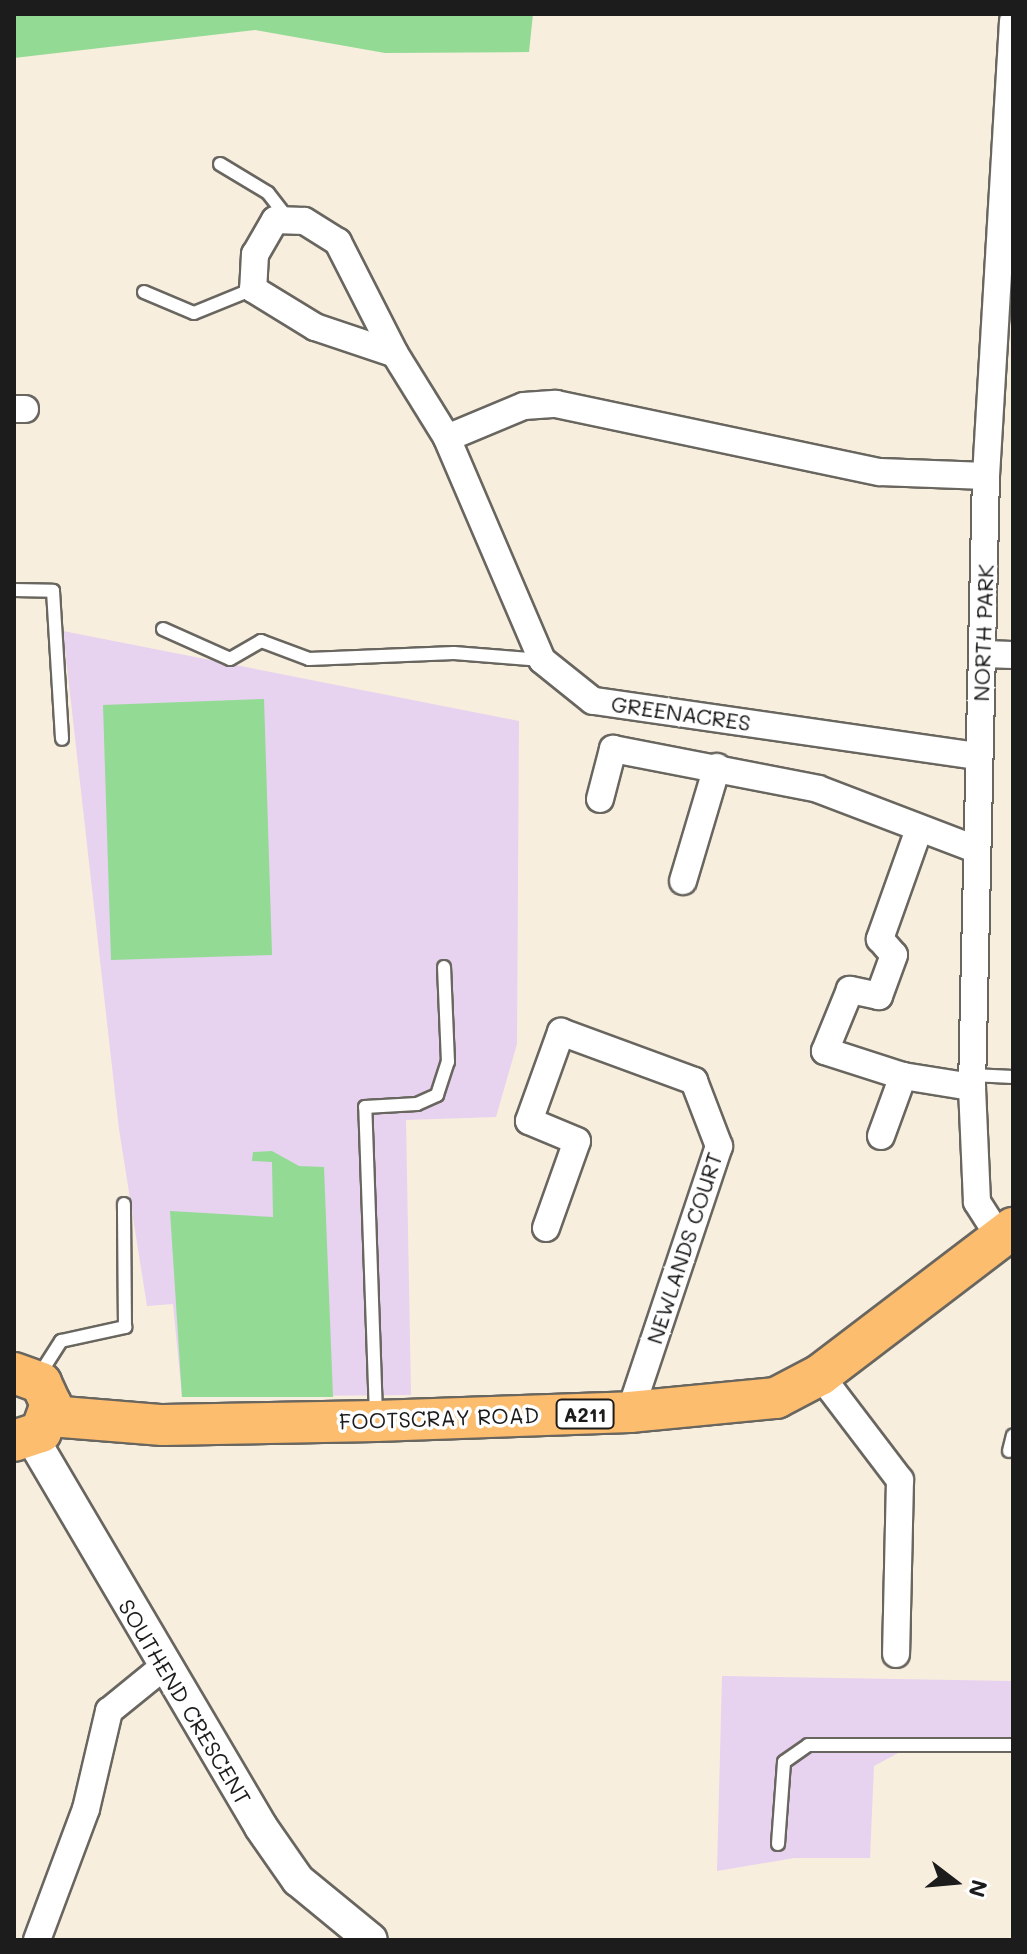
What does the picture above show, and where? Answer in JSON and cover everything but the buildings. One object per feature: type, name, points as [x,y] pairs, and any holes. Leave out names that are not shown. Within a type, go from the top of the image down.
[{"type":"main road","name":"FOOTSCRAY ROAD","points":[[32,1432],[163,1425],[630,1412],[776,1398],[820,1375],[1006,1233]]},
{"type":"main road","name":"SOUTHEND CRESCENT","points":[[25,1376],[48,1393],[32,1432]]},
{"type":"street","name":"NORTH PARK","points":[[1006,1233],[977,1202],[972,1081],[977,756],[984,654],[986,476],[1013,21]]},
{"type":"street","points":[[286,216],[265,231],[250,273],[253,289],[315,327],[395,354]]},
{"type":"street","name":"GREENACRES","points":[[286,216],[324,232],[349,255],[395,354],[447,438],[542,660],[593,701],[977,756]]},
{"type":"street","points":[[447,438],[524,406],[556,404],[880,472],[986,476]]},
{"type":"street","points":[[984,654],[1013,655]]},
{"type":"street","points":[[600,799],[613,749],[818,789],[918,832],[975,849]]},
{"type":"street","points":[[683,881],[717,767]]},
{"type":"street","points":[[918,832],[880,939],[894,955],[879,996],[850,990],[825,1051],[903,1076],[972,1081]]},
{"type":"street","name":"NEWLANDS COURT","points":[[546,1228],[577,1141],[529,1121],[561,1032],[694,1081],[719,1146],[630,1412]]},
{"type":"street","points":[[881,1136],[903,1076]]},
{"type":"street","points":[[820,1375],[900,1480],[896,1654]]},
{"type":"street","name":"SOUTHEND CRESCENT","points":[[32,1432],[162,1668],[298,1880],[371,1940]]},
{"type":"street","points":[[37,1940],[86,1809],[109,1711],[162,1668]]},
{"type":"lane","name":"GREENACRES","points":[[220,164],[268,193],[286,216]]},
{"type":"lane","points":[[144,292],[194,313],[253,289]]},
{"type":"lane","points":[[14,590],[53,591],[62,739]]},
{"type":"lane","points":[[163,629],[230,659],[261,641],[309,659],[454,653],[542,660]]},
{"type":"lane","points":[[376,1421],[365,1107],[417,1104],[437,1095],[448,1062],[444,967]]},
{"type":"lane","points":[[972,1081],[1013,1077]]},
{"type":"lane","points":[[25,1376],[61,1341],[125,1327],[124,1204]]},
{"type":"lane","points":[[1009,1451],[1013,1435]]},
{"type":"lane","points":[[778,1844],[784,1762],[808,1745],[1013,1745]]},
{"type":"shaded area","points":[[63,631],[519,721],[517,1044],[496,1117],[406,1120],[411,1395],[182,1397],[173,1304],[147,1306],[119,1129]]},
{"type":"shaded area","points":[[722,1676],[1013,1681],[1013,1752],[900,1752],[874,1766],[870,1858],[794,1858],[717,1871]]},
{"type":"green space","points":[[14,14],[533,14],[529,52],[385,53],[255,30],[14,58]]},
{"type":"green space","points":[[264,699],[272,955],[111,960],[103,705]]},
{"type":"green space","points":[[272,1151],[299,1166],[324,1167],[333,1397],[182,1397],[170,1211],[273,1217],[272,1162],[252,1161],[253,1152]]}]
